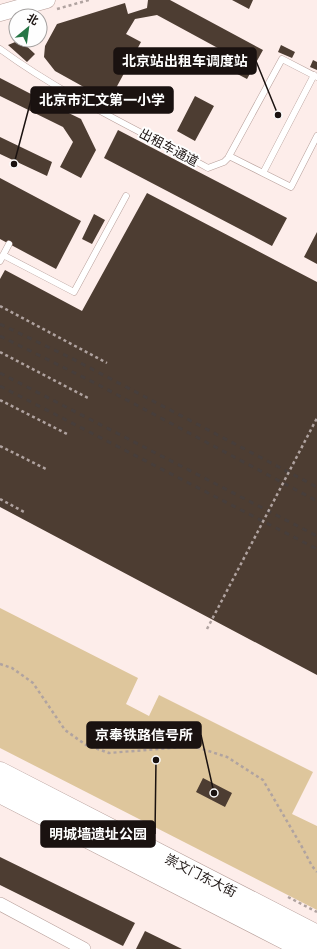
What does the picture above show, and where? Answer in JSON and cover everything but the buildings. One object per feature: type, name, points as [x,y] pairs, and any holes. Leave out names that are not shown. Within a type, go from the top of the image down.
[{"type":"main road","name":"崇文门东大街","points":[[0,772],[292,941]]},
{"type":"main road","name":"崇文门东大街","points":[[0,794],[292,941],[317,935]]},
{"type":"main road","points":[[315,949],[317,945]]},
{"type":"street","points":[[0,13],[49,6]]},
{"type":"street","points":[[0,904],[84,949]]},
{"type":"lane","name":"出租车通道","points":[[0,49],[20,64],[68,93],[208,168],[224,162],[229,156],[282,59],[315,76]]},
{"type":"lane","points":[[262,173],[315,76]]},
{"type":"lane","points":[[229,156],[291,187],[317,136]]},
{"type":"lane","points":[[3,255],[74,292],[126,196]]},
{"type":"lane","points":[[0,261],[9,244]]},
{"type":"path","points":[[49,6],[89,0]]},
{"type":"path","points":[[0,306],[107,363]]},
{"type":"path","points":[[0,352],[88,398]]},
{"type":"path","points":[[0,400],[69,435]]},
{"type":"path","points":[[207,629],[317,418]]},
{"type":"path","points":[[0,446],[48,470]]},
{"type":"path","points":[[0,499],[26,513]]},
{"type":"path","points":[[0,664],[12,668],[33,683],[65,730],[86,745],[109,752],[193,746],[227,757],[245,768],[262,780],[312,866],[317,872]]},
{"type":"path","points":[[288,897],[317,912]]},
{"type":"shaded area","points":[[0,608],[138,678],[126,704],[149,716],[159,695],[313,772],[292,814],[317,826],[317,910],[0,748]]},
{"type":"railway","points":[[0,324],[69,357],[317,487]]},
{"type":"railway","points":[[0,336],[95,383],[317,501]]},
{"type":"railway","points":[[0,373],[317,536]]},
{"type":"railway","points":[[0,386],[317,549]]},
{"type":"place","name":"北京站出租车调度站","points":[[278,115]]},
{"type":"place","name":"北京市汇文第一小学","points":[[14,164]]},
{"type":"place","name":"明城墙遗址公园","points":[[156,760]]},
{"type":"place","name":"京奉铁路信号所","points":[[214,793]]}]
